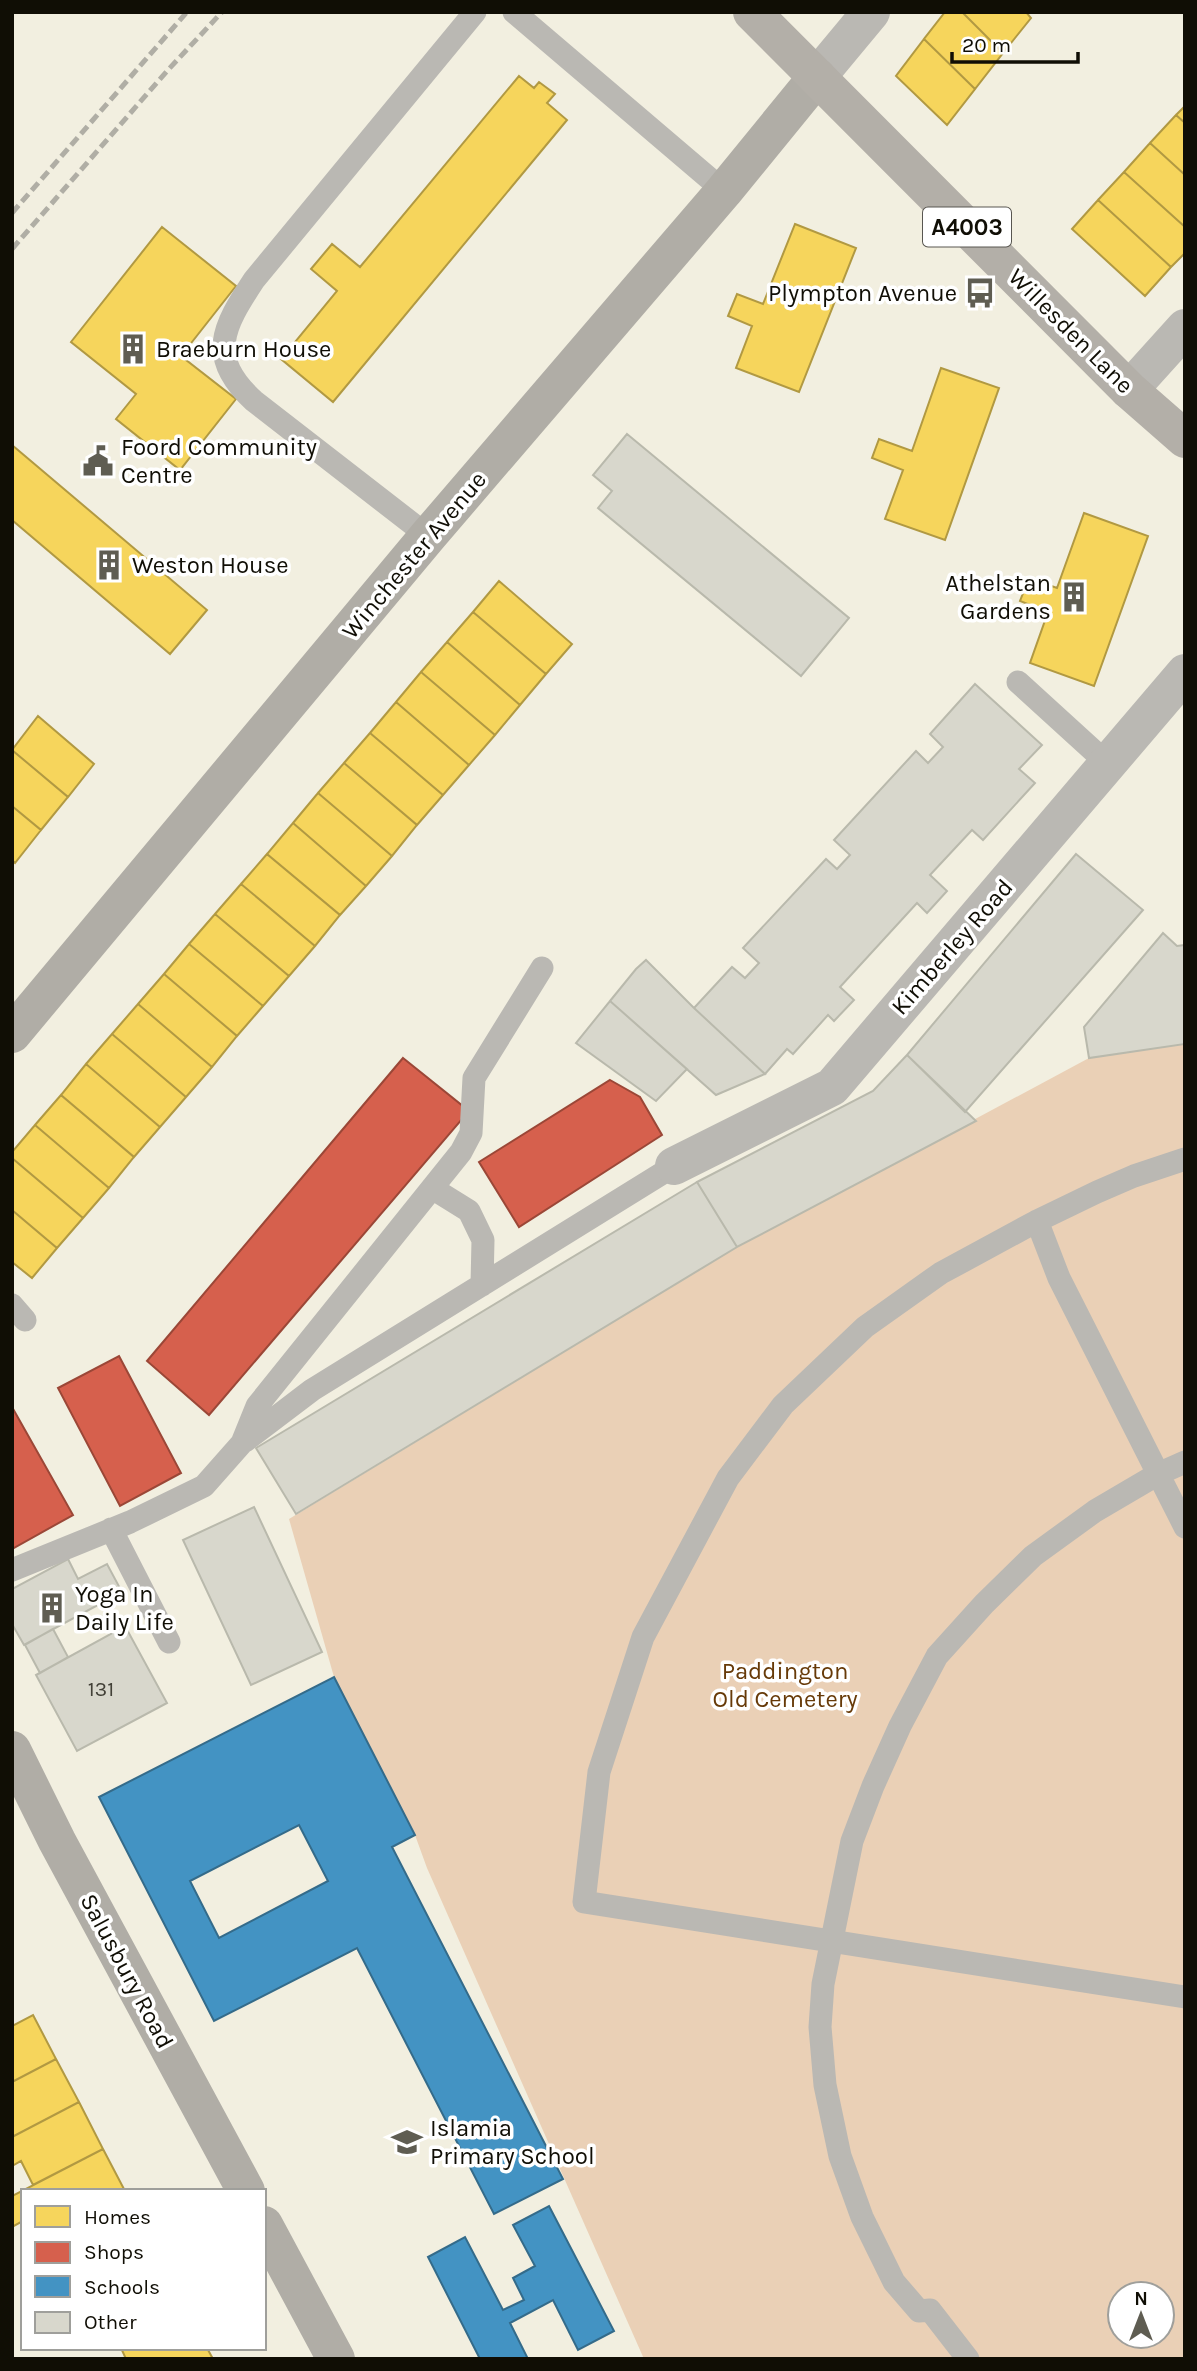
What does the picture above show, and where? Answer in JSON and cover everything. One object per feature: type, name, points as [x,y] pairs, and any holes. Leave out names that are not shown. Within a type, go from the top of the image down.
[{"type":"main road","name":"Willesden Lane","points":[[752,12],[1129,390],[1185,439]]},
{"type":"street","points":[[817,77],[871,12]]},
{"type":"street","name":"Winchester Avenue","points":[[12,1034],[428,537],[724,191],[817,77]]},
{"type":"street","points":[[1129,390],[1185,328]]},
{"type":"street","name":"Kimberley Road","points":[[674,1166],[832,1087],[1185,673]]},
{"type":"street","name":"Salusbury Road","points":[[12,1749],[57,1841],[245,2189]]},
{"type":"street","points":[[266,2229],[336,2359]]},
{"type":"lane","points":[[428,537],[236,384],[226,364],[225,333],[232,314],[254,280],[475,12]]},
{"type":"lane","points":[[514,12],[724,191]]},
{"type":"lane","points":[[1018,682],[1108,764]]},
{"type":"lane","points":[[242,1443],[257,1406],[461,1152],[471,1133],[474,1078],[542,968]]},
{"type":"lane","points":[[1185,1159],[1134,1176],[1037,1221],[941,1273],[865,1327],[783,1405],[728,1478],[643,1637],[599,1772],[584,1902],[1185,1997]]},
{"type":"lane","points":[[12,1570],[111,1529],[204,1486],[242,1443],[312,1390],[674,1166]]},
{"type":"lane","points":[[432,1188],[469,1211],[483,1240],[482,1284]]},
{"type":"lane","points":[[1037,1221],[1059,1278],[1185,1527]]},
{"type":"lane","points":[[968,2359],[930,2310],[919,2311],[894,2282],[862,2217],[840,2156],[825,2085],[820,2027],[822,1984],[856,1830],[900,1726],[937,1657],[984,1604],[1033,1556],[1095,1511],[1158,1474],[1185,1462]]},
{"type":"lane","points":[[111,1529],[169,1642]]},
{"type":"green space","name":"Paddington Old Cemetery","points":[[1185,1044],[1185,2359],[644,2359],[427,1868],[415,1835],[334,1677],[289,1519],[737,1247],[1089,1058]]},
{"type":"building: Homes","points":[[945,12],[962,12],[1003,53],[975,89],[924,39]]},
{"type":"building: Homes","points":[[962,12],[1026,12],[1031,18],[1003,53]]},
{"type":"building: Homes","points":[[924,39],[975,89],[947,125],[896,76]]},
{"type":"building: Homes","points":[[519,76],[534,88],[539,82],[555,94],[547,103],[567,120],[333,402],[281,359],[337,291],[311,269],[332,244],[360,267]]},
{"type":"building: Homes","points":[[1185,106],[1185,123],[1176,115]]},
{"type":"building: Homes","points":[[1176,115],[1185,123],[1185,175],[1150,143]]},
{"type":"building: Homes","points":[[1150,143],[1185,175],[1185,227],[1124,172]]},
{"type":"building: Homes","points":[[1124,172],[1185,227],[1185,253],[1171,267],[1098,200]]},
{"type":"building: Homes","points":[[1098,200],[1171,267],[1145,296],[1072,229]]},
{"type":"building: Homes","points":[[795,224],[856,248],[799,392],[736,368],[752,326],[728,316],[737,294],[763,304]]},
{"type":"building: Homes","name":"Braeburn House","points":[[162,227],[236,286],[181,356],[236,399],[180,470],[116,419],[136,394],[71,342]]},
{"type":"building: Homes","name":"Athelstan Gardens","points":[[941,368],[999,388],[945,540],[885,519],[903,470],[872,458],[879,439],[912,451]]},
{"type":"building: Homes","name":"Weston House","points":[[12,445],[207,610],[170,654],[12,520]]},
{"type":"building: Homes","name":"Athelstan Gardens","points":[[1084,513],[1148,536],[1094,686],[1030,663],[1048,612],[1020,601],[1029,578],[1057,588]]},
{"type":"building: Homes","points":[[499,581],[572,644],[546,674],[473,612]]},
{"type":"building: Homes","points":[[473,612],[546,674],[520,705],[447,642]]},
{"type":"building: Homes","points":[[447,642],[520,705],[495,735],[421,672]]},
{"type":"building: Homes","points":[[421,672],[495,735],[469,765],[396,702]]},
{"type":"building: Homes","points":[[396,702],[469,765],[443,795],[370,733]]},
{"type":"building: Homes","points":[[38,716],[94,764],[68,797],[12,750]]},
{"type":"building: Homes","points":[[370,733],[443,795],[417,825],[344,763]]},
{"type":"building: Homes","points":[[12,750],[68,797],[41,830],[12,806]]},
{"type":"building: Homes","points":[[344,763],[417,825],[392,856],[318,793]]},
{"type":"building: Homes","points":[[318,793],[392,856],[366,886],[293,823]]},
{"type":"building: Homes","points":[[12,806],[41,830],[15,863],[12,860]]},
{"type":"building: Homes","points":[[293,823],[366,886],[340,915],[267,854]]},
{"type":"building: Homes","points":[[267,854],[340,915],[315,946],[241,884]]},
{"type":"building: Homes","points":[[241,884],[315,946],[289,976],[215,914]]},
{"type":"building: Homes","points":[[215,914],[289,976],[263,1006],[189,944]]},
{"type":"building: Homes","points":[[189,944],[263,1006],[237,1036],[164,974]]},
{"type":"building: Homes","points":[[164,974],[237,1036],[212,1067],[138,1004]]},
{"type":"building: Homes","points":[[138,1004],[212,1067],[186,1097],[112,1034]]},
{"type":"building: Homes","points":[[112,1034],[186,1097],[160,1127],[86,1064]]},
{"type":"building: Homes","points":[[86,1064],[160,1127],[134,1157],[61,1095]]},
{"type":"building: Homes","points":[[61,1095],[134,1157],[109,1188],[35,1125]]},
{"type":"building: Homes","points":[[35,1125],[109,1188],[83,1218],[12,1158],[12,1152]]},
{"type":"building: Homes","points":[[12,1158],[83,1218],[57,1248],[12,1210]]},
{"type":"building: Homes","points":[[12,1210],[57,1248],[32,1278],[12,1262]]},
{"type":"building: Homes","points":[[33,2015],[56,2059],[12,2082],[12,2026]]},
{"type":"building: Homes","points":[[56,2059],[79,2102],[12,2137],[12,2082]]},
{"type":"building: Homes","points":[[79,2102],[103,2149],[33,2185],[21,2161],[12,2166],[12,2137]]},
{"type":"building: Homes","points":[[103,2149],[124,2189],[26,2189]]},
{"type":"building: Homes","points":[[21,2191],[21,2222],[12,2227],[12,2196]]},
{"type":"building: Homes","points":[[122,2350],[208,2350],[213,2359],[126,2359]]},
{"type":"building: Shops","points":[[403,1058],[469,1111],[209,1415],[147,1361]]},
{"type":"building: Shops","points":[[610,1080],[640,1097],[662,1135],[519,1227],[479,1162]]},
{"type":"building: Shops","points":[[119,1356],[181,1473],[120,1506],[58,1388]]},
{"type":"building: Shops","points":[[12,1407],[73,1515],[12,1549]]},
{"type":"building: Schools","points":[[334,1677],[415,1835],[392,1847],[563,2179],[494,2214],[357,1948],[214,2021],[99,1797]],"holes":[[[299,1825],[328,1881],[219,1938],[190,1881]]]},
{"type":"building: Schools","points":[[549,2206],[614,2331],[578,2350],[553,2300],[510,2323],[528,2359],[480,2359],[428,2257],[465,2237],[503,2310],[524,2300],[513,2278],[535,2266],[513,2225]]},
{"type":"building: Other","points":[[627,434],[849,618],[801,676],[598,508],[612,491],[593,475]]},
{"type":"building: Other","points":[[975,684],[1042,745],[1019,769],[1035,783],[983,840],[972,830],[930,875],[947,891],[927,913],[917,903],[840,987],[854,1000],[834,1021],[828,1015],[793,1054],[787,1049],[765,1074],[694,1008],[732,967],[745,978],[759,963],[743,948],[826,859],[837,869],[850,855],[834,840],[916,751],[928,763],[943,747],[930,734]]},
{"type":"building: Other","points":[[1076,854],[1143,910],[965,1112],[907,1055]]},
{"type":"building: Other","points":[[1163,933],[1177,946],[1185,945],[1185,1044],[1089,1058],[1084,1027]]},
{"type":"building: Other","points":[[646,960],[765,1074],[716,1095],[610,1001]]},
{"type":"building: Other","points":[[610,1001],[687,1069],[656,1101],[576,1043]]},
{"type":"building: Other","points":[[907,1055],[976,1121],[737,1247],[697,1182],[873,1091]]},
{"type":"building: Other","points":[[697,1182],[737,1247],[296,1514],[256,1448]]},
{"type":"building: Other","points":[[254,1507],[322,1652],[251,1685],[183,1540]]},
{"type":"building: Other","name":"Yoga In Daily Life","points":[[68,1559],[78,1579],[107,1564],[122,1592],[24,1645],[12,1624],[12,1589]]},
{"type":"building: Other","points":[[125,1626],[167,1703],[77,1751],[36,1675]]},
{"type":"building: Other","points":[[53,1629],[68,1657],[40,1673],[25,1645]]},
{"type":"railway","points":[[12,213],[187,12]]},
{"type":"railway","points":[[12,249],[222,12]]},
{"type":"place","name":"Plympton Avenue","points":[[980,293]]},
{"type":"place","name":"Braeburn House","points":[[133,349]]},
{"type":"place","name":"Foord Community Centre","points":[[98,461]]},
{"type":"place","name":"Weston House","points":[[109,565]]},
{"type":"place","name":"Athelstan Gardens","points":[[1074,597]]},
{"type":"place","name":"Yoga In Daily Life","points":[[52,1608]]},
{"type":"place","name":"Islamia Primary School","points":[[407,2142]]}]
